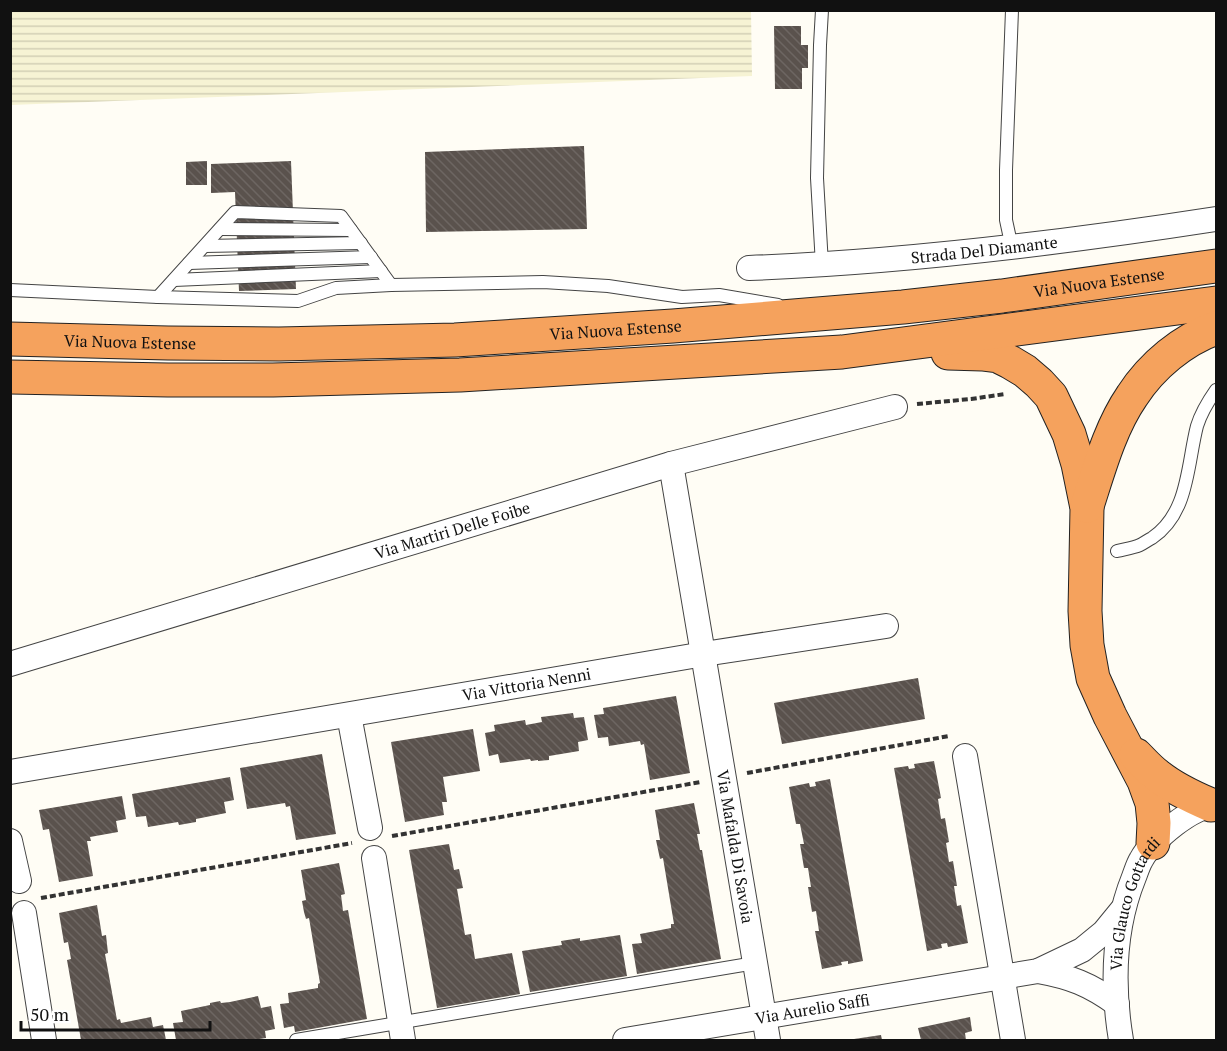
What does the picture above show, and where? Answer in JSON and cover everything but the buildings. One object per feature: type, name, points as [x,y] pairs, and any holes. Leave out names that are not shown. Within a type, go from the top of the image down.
[{"type":"highway","name":"Via Nuova Estense","points":[[10,339],[279,344],[455,340],[673,326],[903,307],[1002,296],[1216,266]]},
{"type":"highway","points":[[10,377],[273,380],[460,375],[842,352],[1216,303]]},
{"type":"highway","points":[[10,321],[168,343]]},
{"type":"highway","points":[[1087,508],[1106,450],[1131,396],[1154,369],[1177,348],[1216,328]]},
{"type":"highway","points":[[842,352],[998,356],[1039,383],[1051,396],[1069,434],[1087,508],[1085,611],[1087,645],[1094,678],[1110,716],[1144,781],[1152,803],[1153,843]]},
{"type":"highway","points":[[10,387],[168,380]]},
{"type":"highway","points":[[1126,746],[1157,775],[1190,796],[1214,804]]},
{"type":"street","name":"Strada Del Diamante","points":[[749,268],[822,265],[1012,248],[1110,236],[1216,219]]},
{"type":"street","name":"Via Martiri Delle Foibe","points":[[10,664],[671,464],[895,407]]},
{"type":"street","name":"Via Mafalda Di Savoia","points":[[671,464],[768,1041]]},
{"type":"street","points":[[704,654],[886,626]]},
{"type":"street","name":"Via Vittoria Nenni","points":[[10,772],[704,654]]},
{"type":"street","points":[[349,715],[373,841],[402,1032]]},
{"type":"street","points":[[965,756],[1013,1041]]},
{"type":"street","name":"Via Glauco Gottardi","points":[[1121,1041],[1117,1004],[1117,944],[1122,910],[1140,861],[1153,843],[1168,829],[1184,818],[1214,804]]},
{"type":"street","points":[[10,841],[25,898],[44,1041]]},
{"type":"street","name":"Via Aurelio Saffi","points":[[625,1041],[1038,971],[1082,950],[1104,932],[1122,910]]},
{"type":"street","name":"Via Aurelio Saffi","points":[[1038,971],[1077,980],[1117,1004]]},
{"type":"lane","points":[[822,10],[818,178],[822,265]]},
{"type":"lane","points":[[1012,10],[1006,220],[1012,248]]},
{"type":"lane","points":[[158,297],[220,229],[351,230],[392,285]]},
{"type":"lane","points":[[205,246],[361,243]]},
{"type":"lane","points":[[189,263],[371,257]]},
{"type":"lane","points":[[174,280],[381,271]]},
{"type":"lane","points":[[10,290],[298,302],[336,288],[543,282],[608,286],[682,297],[719,295],[781,305],[903,307]]},
{"type":"lane","points":[[1118,550],[1141,544],[1158,533],[1177,510],[1191,463],[1198,424],[1216,390]]},
{"type":"lane","points":[[296,1041],[402,1032],[755,963]]},
{"type":"path","points":[[895,407],[1006,393]]},
{"type":"path","points":[[25,898],[373,841],[952,736],[965,756]]},
{"type":"shaded area","points":[[10,11],[751,11],[752,76],[11,105]]}]
